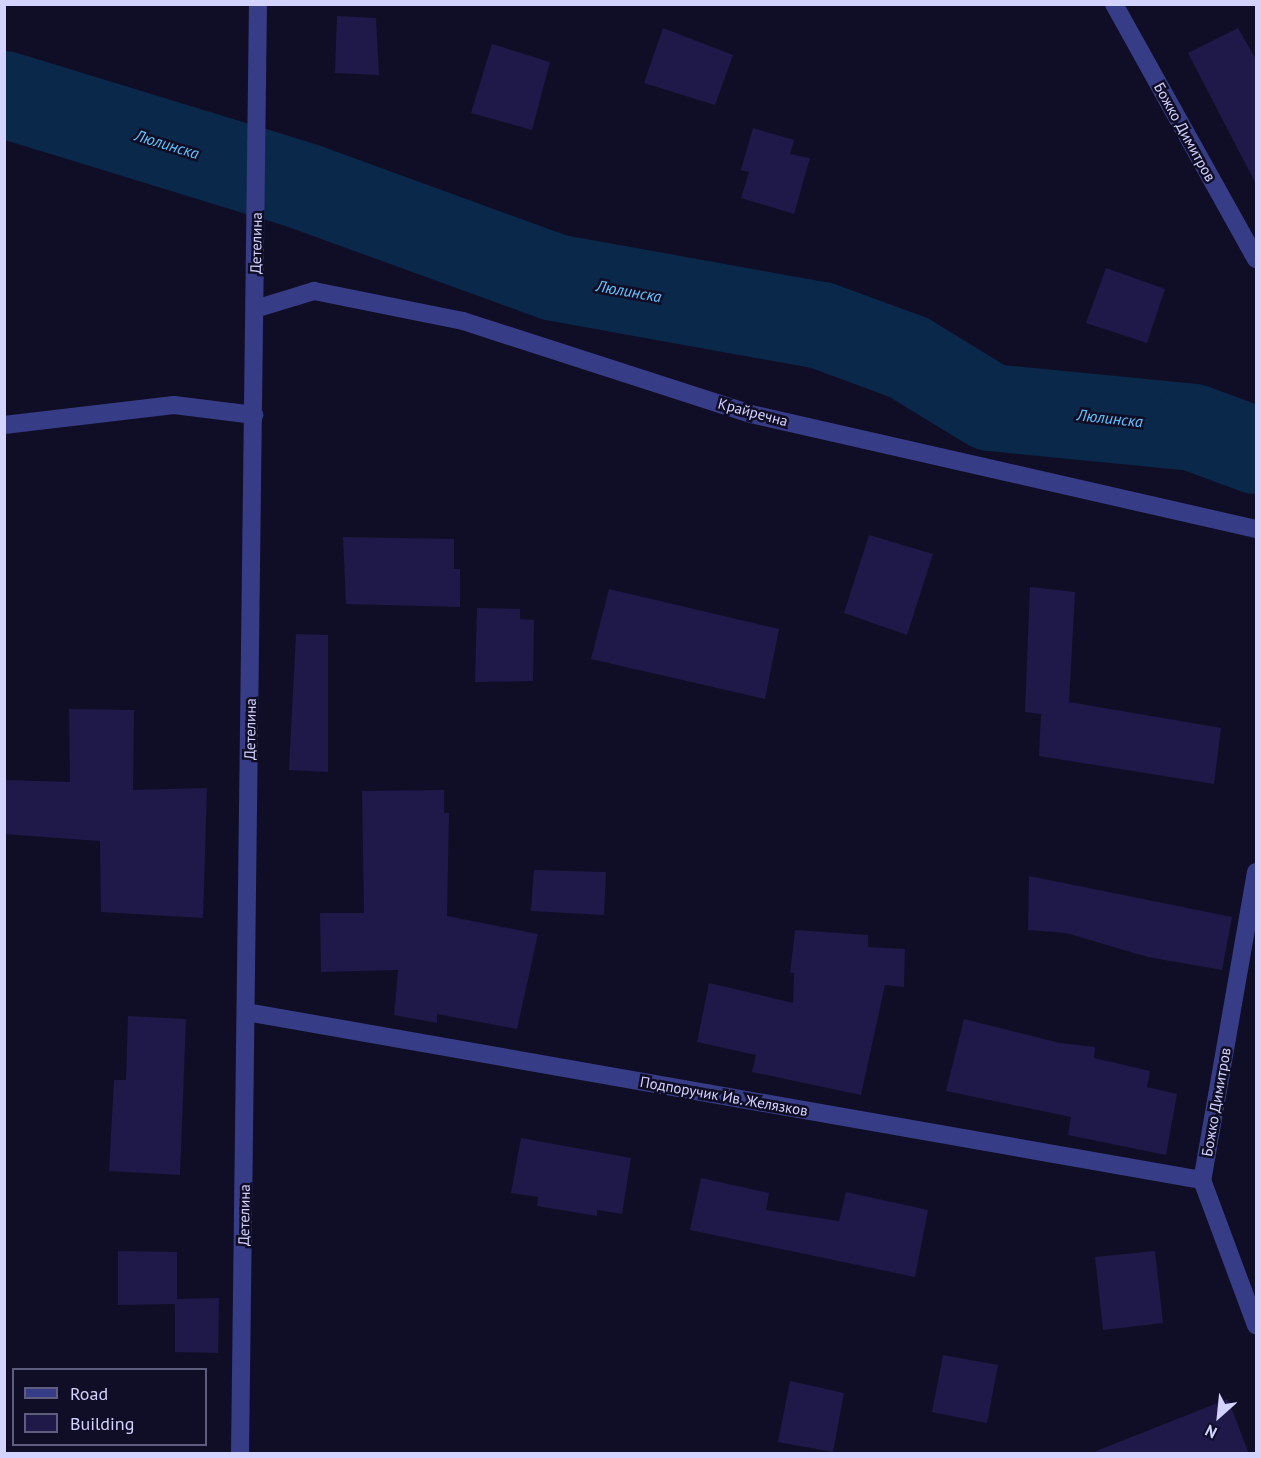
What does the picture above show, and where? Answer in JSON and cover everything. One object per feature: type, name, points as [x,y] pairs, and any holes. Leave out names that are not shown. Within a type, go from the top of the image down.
[{"type":"street","name":"Детелина","points":[[240,1454],[258,4]]},
{"type":"street","name":"Божко Димитров","points":[[1113,4],[1257,259]]},
{"type":"street","name":"Крайречна","points":[[255,309],[314,291],[463,321],[751,414],[1257,529]]},
{"type":"street","points":[[4,424],[174,405],[254,415]]},
{"type":"street","name":"Божко Димитров","points":[[1202,1179],[1257,872]]},
{"type":"street","name":"Подпоручик Ив. Желязков","points":[[246,1012],[1202,1179]]},
{"type":"street","points":[[1202,1179],[1257,1325]]},
{"type":"building","points":[[337,16],[376,18],[379,75],[335,73]]},
{"type":"building","points":[[663,28],[733,55],[715,105],[644,83]]},
{"type":"building","points":[[1238,28],[1257,61],[1257,186],[1188,53]]},
{"type":"building","points":[[492,44],[550,62],[532,130],[471,113]]},
{"type":"building","points":[[753,128],[794,140],[790,154],[810,158],[794,214],[741,198],[749,172],[741,170]]},
{"type":"building","points":[[1106,268],[1165,289],[1147,343],[1086,323]]},
{"type":"building","points":[[869,535],[933,554],[907,635],[844,613]]},
{"type":"building","points":[[343,537],[454,539],[454,569],[460,569],[460,607],[346,604]]},
{"type":"building","points":[[1030,587],[1075,592],[1069,702],[1221,728],[1214,784],[1039,756],[1041,714],[1025,712]]},
{"type":"building","points":[[609,589],[779,629],[765,699],[591,659]]},
{"type":"building","points":[[477,608],[520,609],[520,619],[534,620],[533,681],[475,682]]},
{"type":"building","points":[[296,634],[328,635],[328,772],[289,770]]},
{"type":"building","points":[[69,709],[134,710],[133,790],[207,788],[203,918],[101,912],[100,841],[4,834],[4,780],[70,782]]},
{"type":"building","points":[[444,790],[444,813],[449,813],[447,916],[538,934],[517,1029],[437,1014],[437,1023],[394,1015],[398,970],[321,972],[320,913],[364,913],[362,791]]},
{"type":"building","points":[[534,870],[606,872],[604,915],[531,911]]},
{"type":"building","points":[[1029,876],[1232,917],[1222,970],[1148,957],[1066,933],[1028,930]]},
{"type":"building","points":[[795,930],[868,935],[868,947],[905,949],[904,987],[885,985],[861,1095],[752,1072],[756,1055],[697,1042],[709,983],[793,1003],[794,973],[790,973]]},
{"type":"building","points":[[128,1016],[186,1019],[180,1175],[109,1171],[114,1080],[126,1080]]},
{"type":"building","points":[[964,1019],[1060,1043],[1095,1047],[1094,1058],[1150,1071],[1147,1087],[1177,1094],[1166,1155],[1068,1135],[1071,1117],[946,1091]]},
{"type":"building","points":[[521,1138],[631,1158],[622,1214],[597,1210],[597,1216],[537,1206],[538,1197],[511,1193]]},
{"type":"building","points":[[701,1178],[769,1193],[766,1210],[839,1221],[846,1192],[928,1210],[915,1277],[690,1230]]},
{"type":"building","points":[[118,1251],[177,1252],[177,1299],[219,1298],[218,1353],[175,1352],[175,1304],[118,1305]]},
{"type":"building","points":[[1155,1251],[1163,1323],[1103,1330],[1095,1257]]},
{"type":"building","points":[[943,1355],[998,1365],[987,1423],[932,1412]]},
{"type":"building","points":[[790,1381],[844,1393],[833,1452],[778,1442]]},
{"type":"building","points":[[1228,1399],[1249,1454],[1097,1454],[1096,1451]]},
{"type":"waterway","name":"Люлинска","points":[[4,94],[304,186],[554,277],[821,325],[908,357],[990,407],[1193,427],[1256,450]]}]
